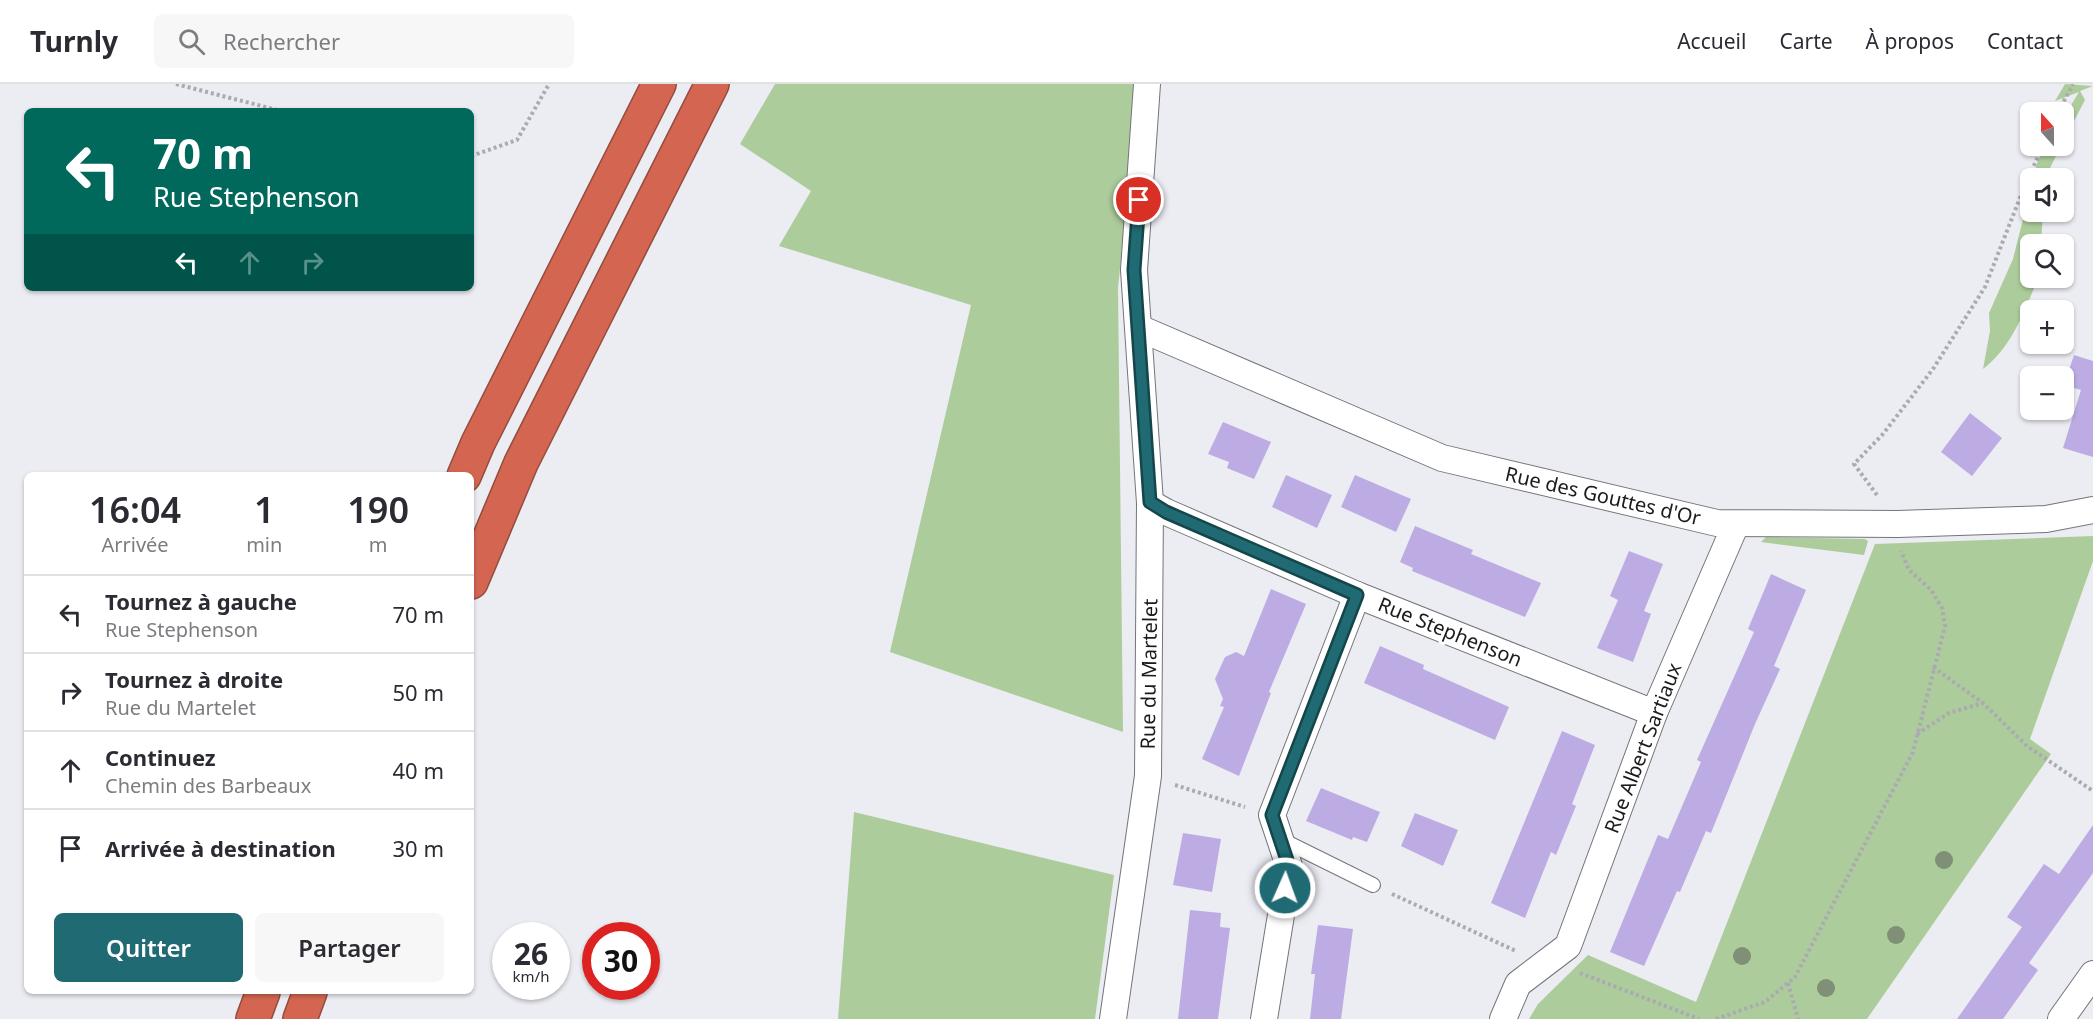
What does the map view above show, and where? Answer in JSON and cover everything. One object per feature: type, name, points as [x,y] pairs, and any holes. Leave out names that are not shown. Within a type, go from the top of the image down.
[{"type":"highway","points":[[466,472],[478,443],[659,84]]},
{"type":"highway","points":[[474,575],[521,463],[712,84]]},
{"type":"highway","points":[[253,1019],[262,994]]},
{"type":"highway","points":[[300,1019],[309,994]]},
{"type":"street","name":"Rue du Martelet","points":[[1113,1019],[1148,776],[1150,502],[1134,270],[1147,84]]},
{"type":"street","name":"Rue des Gouttes d'Or","points":[[1139,328],[1442,458],[1717,524],[1898,524],[2046,519],[2093,510]]},
{"type":"street","name":"Rue Stephenson","points":[[1150,502],[1166,512],[1357,595],[1654,713]]},
{"type":"street","name":"Rue Albert Sartiaux","points":[[1503,1019],[1518,984],[1568,946],[1654,713],[1736,524]]},
{"type":"street","points":[[1264,1019],[1289,866],[1272,815],[1357,595]]},
{"type":"street","points":[[2061,1019],[2093,974]]},
{"type":"lane","points":[[1280,840],[1373,885]]},
{"type":"path","points":[[176,84],[269,108]]},
{"type":"path","points":[[474,155],[517,140],[549,84]]},
{"type":"path","points":[[2063,102],[2073,84]]},
{"type":"path","points":[[1878,495],[1854,464],[1883,434],[1933,369],[1985,287],[2038,156]]},
{"type":"path","points":[[1716,1019],[1765,1002],[1795,977],[1913,752],[1945,626],[1942,608],[1931,590],[1909,570],[1897,541],[1898,524]]},
{"type":"path","points":[[1934,667],[1983,703],[2027,746],[2093,792]]},
{"type":"path","points":[[1917,734],[1949,713],[1983,703]]},
{"type":"path","points":[[1148,776],[1272,815]]},
{"type":"path","points":[[1373,885],[1544,964],[1569,969],[1699,1019]]},
{"type":"path","points":[[1788,983],[1798,1019]]},
{"type":"green space","points":[[775,84],[1139,84],[1118,288],[1123,732],[890,652],[971,305],[779,246],[811,191],[740,144]]},
{"type":"green space","points":[[2065,84],[2093,86],[2080,91],[2085,100],[2074,121],[2073,102],[2079,92],[2055,101]]},
{"type":"green space","points":[[2041,156],[2056,156],[2050,168],[2036,168]]},
{"type":"green space","points":[[2022,222],[2042,222],[2042,234],[2020,234],[2020,288],[2034,288],[2029,300],[2020,300],[2020,321],[2010,339],[1983,369],[1990,331],[1989,313],[2013,259]]},
{"type":"green space","points":[[2093,536],[2093,561],[2030,739],[2051,754],[1867,1019],[1529,1019],[1538,1004],[1588,955],[1696,1002],[1875,544]]},
{"type":"green space","points":[[1766,537],[1865,539],[1868,541],[1864,555],[1761,542]]},
{"type":"green space","points":[[854,812],[1114,875],[1095,1019],[838,1019]]},
{"type":"building","points":[[2074,355],[2093,361],[2093,457],[2063,448],[2072,420],[2074,420],[2081,390],[2074,388],[2074,366],[2070,366]]},
{"type":"building","points":[[1970,413],[2002,438],[1972,476],[1941,452]]},
{"type":"building","points":[[1223,422],[1271,442],[1254,479],[1227,468],[1229,462],[1208,454]]},
{"type":"building","points":[[1286,475],[1332,495],[1317,528],[1272,507]]},
{"type":"building","points":[[1355,475],[1411,499],[1396,532],[1341,507]]},
{"type":"building","points":[[1415,526],[1473,550],[1471,554],[1541,583],[1525,617],[1412,571],[1413,568],[1400,562]]},
{"type":"building","points":[[1629,551],[1663,564],[1644,611],[1651,614],[1633,662],[1597,648],[1618,600],[1610,596]]},
{"type":"building","points":[[1771,574],[1806,590],[1774,666],[1780,669],[1711,833],[1706,831],[1680,892],[1677,891],[1644,966],[1610,952],[1658,835],[1668,839],[1701,762],[1697,760],[1754,632],[1748,629]]},
{"type":"building","points":[[1271,589],[1306,604],[1269,692],[1271,693],[1239,776],[1202,759],[1224,707],[1220,706],[1223,699],[1215,679],[1225,657],[1236,652],[1244,656]]},
{"type":"building","points":[[1380,646],[1424,665],[1423,669],[1509,707],[1495,740],[1364,683]]},
{"type":"building","points":[[1562,731],[1595,745],[1572,804],[1576,806],[1556,855],[1551,852],[1525,918],[1491,903]]},
{"type":"building","points":[[1321,788],[1380,812],[1367,842],[1353,837],[1352,840],[1306,821]]},
{"type":"building","points":[[1415,813],[1458,830],[1443,866],[1401,846]]},
{"type":"building","points":[[2093,825],[2093,873],[2029,963],[2038,970],[2003,1019],[1957,1019],[2022,927],[2007,917],[2044,864],[2059,874]]},
{"type":"building","points":[[1183,833],[1221,839],[1212,892],[1173,885]]},
{"type":"building","points":[[1190,910],[1221,913],[1220,927],[1230,928],[1218,1019],[1178,1019]]},
{"type":"building","points":[[1318,925],[1353,929],[1341,1019],[1310,1019],[1315,974],[1311,974]]},
{"type":"route","points":[[1139,200],[1134,270],[1150,502],[1166,512],[1357,595],[1272,815],[1289,866],[1285,888]]}]
